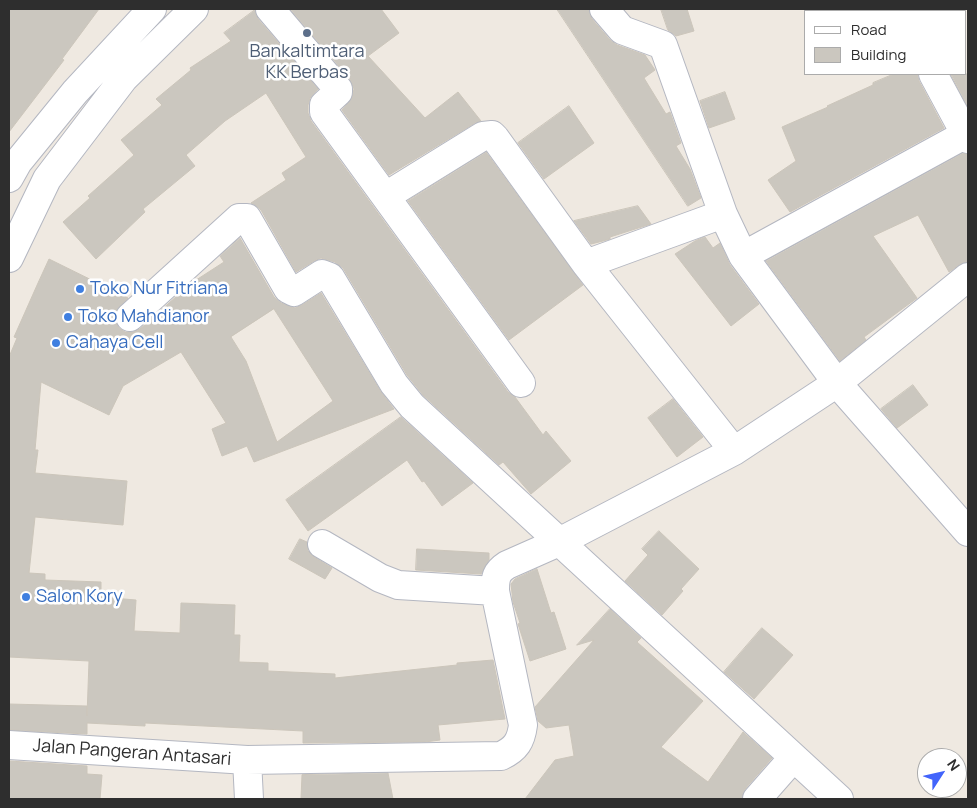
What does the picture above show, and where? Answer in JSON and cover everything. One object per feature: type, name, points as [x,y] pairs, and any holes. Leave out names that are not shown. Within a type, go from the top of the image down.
[{"type":"street","points":[[9,178],[18,162],[75,92],[152,9]]},
{"type":"street","points":[[9,258],[47,179],[124,78],[194,9]]},
{"type":"street","points":[[270,9],[338,89],[338,92],[324,105],[324,112],[521,383]]},
{"type":"street","points":[[604,9],[622,30],[662,45],[723,214],[743,256],[836,384],[968,532]]},
{"type":"street","points":[[743,256],[967,136],[934,75]]},
{"type":"street","points":[[386,196],[482,136],[492,135],[586,264],[734,451]]},
{"type":"street","points":[[586,264],[723,214]]},
{"type":"street","points":[[130,317],[239,218],[247,218],[288,289],[294,292],[322,274],[330,278],[403,396],[839,799]]},
{"type":"street","points":[[247,760],[500,756],[511,752],[522,736],[523,725],[495,590],[496,577],[500,570],[507,565],[559,542],[734,451],[836,384],[968,277]]},
{"type":"street","points":[[322,544],[380,578],[398,584],[495,590]]},
{"type":"street","name":"Jalan Pangeran Antasari","points":[[9,745],[247,760],[248,799]]},
{"type":"street","points":[[757,799],[793,758]]},
{"type":"building","points":[[9,9],[99,9],[62,59],[64,60],[9,132]]},
{"type":"building","points":[[290,9],[381,9],[399,33],[368,56],[425,118],[458,92],[481,121],[389,175],[342,110],[352,98],[354,89],[350,79]]},
{"type":"building","points":[[557,9],[589,9],[592,19],[610,40],[617,45],[645,55],[655,70],[644,78],[666,114],[670,112],[681,143],[676,146],[690,169],[701,198],[688,206]]},
{"type":"building","points":[[661,9],[687,9],[694,31],[676,36],[668,30]]},
{"type":"building","points":[[255,10],[258,19],[318,89],[310,98],[308,105],[311,121],[508,392],[515,397],[543,435],[546,431],[571,461],[531,494],[503,462],[499,465],[423,395],[407,375],[343,268],[335,262],[321,258],[296,272],[261,210],[251,203],[286,180],[282,173],[306,157],[266,93],[225,121],[186,155],[195,166],[143,209],[145,212],[96,259],[63,222],[90,198],[88,196],[134,155],[121,140],[162,105],[156,99],[191,70],[190,68],[231,41],[224,33]]},
{"type":"building","points":[[968,74],[968,107],[952,75]]},
{"type":"building","points":[[892,75],[917,75],[944,128],[790,212],[768,180],[796,161],[782,127],[828,107],[873,85],[873,83]]},
{"type":"building","points":[[725,92],[735,119],[709,128],[700,101]]},
{"type":"building","points":[[569,106],[594,143],[544,179],[518,143]]},
{"type":"building","points":[[486,152],[583,285],[509,340],[408,201]]},
{"type":"building","points":[[963,153],[968,155],[968,262],[959,265],[949,272],[918,215],[873,236],[917,298],[864,337],[866,340],[840,361],[766,261]]},
{"type":"building","points":[[638,206],[651,224],[591,244],[574,221]]},
{"type":"building","points":[[705,237],[713,248],[720,243],[730,265],[759,304],[731,326],[675,254]]},
{"type":"building","points":[[240,238],[274,297],[281,303],[295,308],[321,293],[381,392],[394,409],[254,462],[247,446],[222,456],[212,429],[226,423],[181,352],[123,386],[109,415],[41,382],[35,450],[38,450],[35,473],[127,481],[123,525],[35,517],[29,573],[45,574],[45,580],[101,582],[101,597],[136,600],[134,631],[180,633],[181,603],[235,605],[234,635],[240,635],[239,662],[268,663],[268,671],[335,674],[335,678],[493,660],[505,719],[438,725],[440,740],[425,742],[303,743],[303,731],[145,723],[145,726],[87,723],[87,734],[9,730],[9,704],[87,706],[87,716],[89,661],[9,657],[9,357],[17,338],[14,337],[38,283],[49,259],[128,298],[115,312],[115,320],[119,328],[125,332],[133,332],[140,329],[188,288],[187,286],[224,262],[220,256]],"holes":[[[274,309],[333,401],[277,442],[246,361],[231,337]]]},
{"type":"building","points":[[913,385],[928,405],[897,428],[881,409]]},
{"type":"building","points":[[673,399],[703,437],[677,457],[648,418]]},
{"type":"building","points":[[401,417],[473,483],[442,506],[407,460],[308,531],[286,500]]},
{"type":"building","points":[[659,531],[699,569],[662,615],[625,581],[648,555],[642,549]]},
{"type":"building","points":[[300,539],[307,542],[308,551],[314,557],[332,568],[325,579],[289,559]]},
{"type":"building","points":[[417,549],[489,553],[489,560],[481,574],[416,570]]},
{"type":"building","points":[[537,569],[551,613],[554,612],[566,649],[530,661],[518,624],[520,623],[513,602],[511,584],[515,579]]},
{"type":"building","points":[[610,609],[641,638],[637,642],[703,701],[661,747],[708,782],[743,732],[772,758],[745,789],[742,799],[525,799],[555,760],[574,756],[569,725],[546,728],[538,721],[535,707],[594,640],[577,645]]},
{"type":"building","points":[[762,628],[793,655],[754,699],[724,672]]},
{"type":"building","points":[[9,761],[87,766],[87,774],[102,775],[100,799],[9,799]]},
{"type":"building","points":[[388,773],[393,799],[301,799],[302,775]]},
{"type":"place","name":"Bankaltimtara KK Berbas","points":[[307,33]]},
{"type":"place","name":"Toko Nur Fitriana","points":[[80,289]]},
{"type":"place","name":"Toko Mahdianor","points":[[68,317]]},
{"type":"place","name":"Cahaya Cell","points":[[56,343]]},
{"type":"place","name":"Salon Kory","points":[[26,597]]}]
